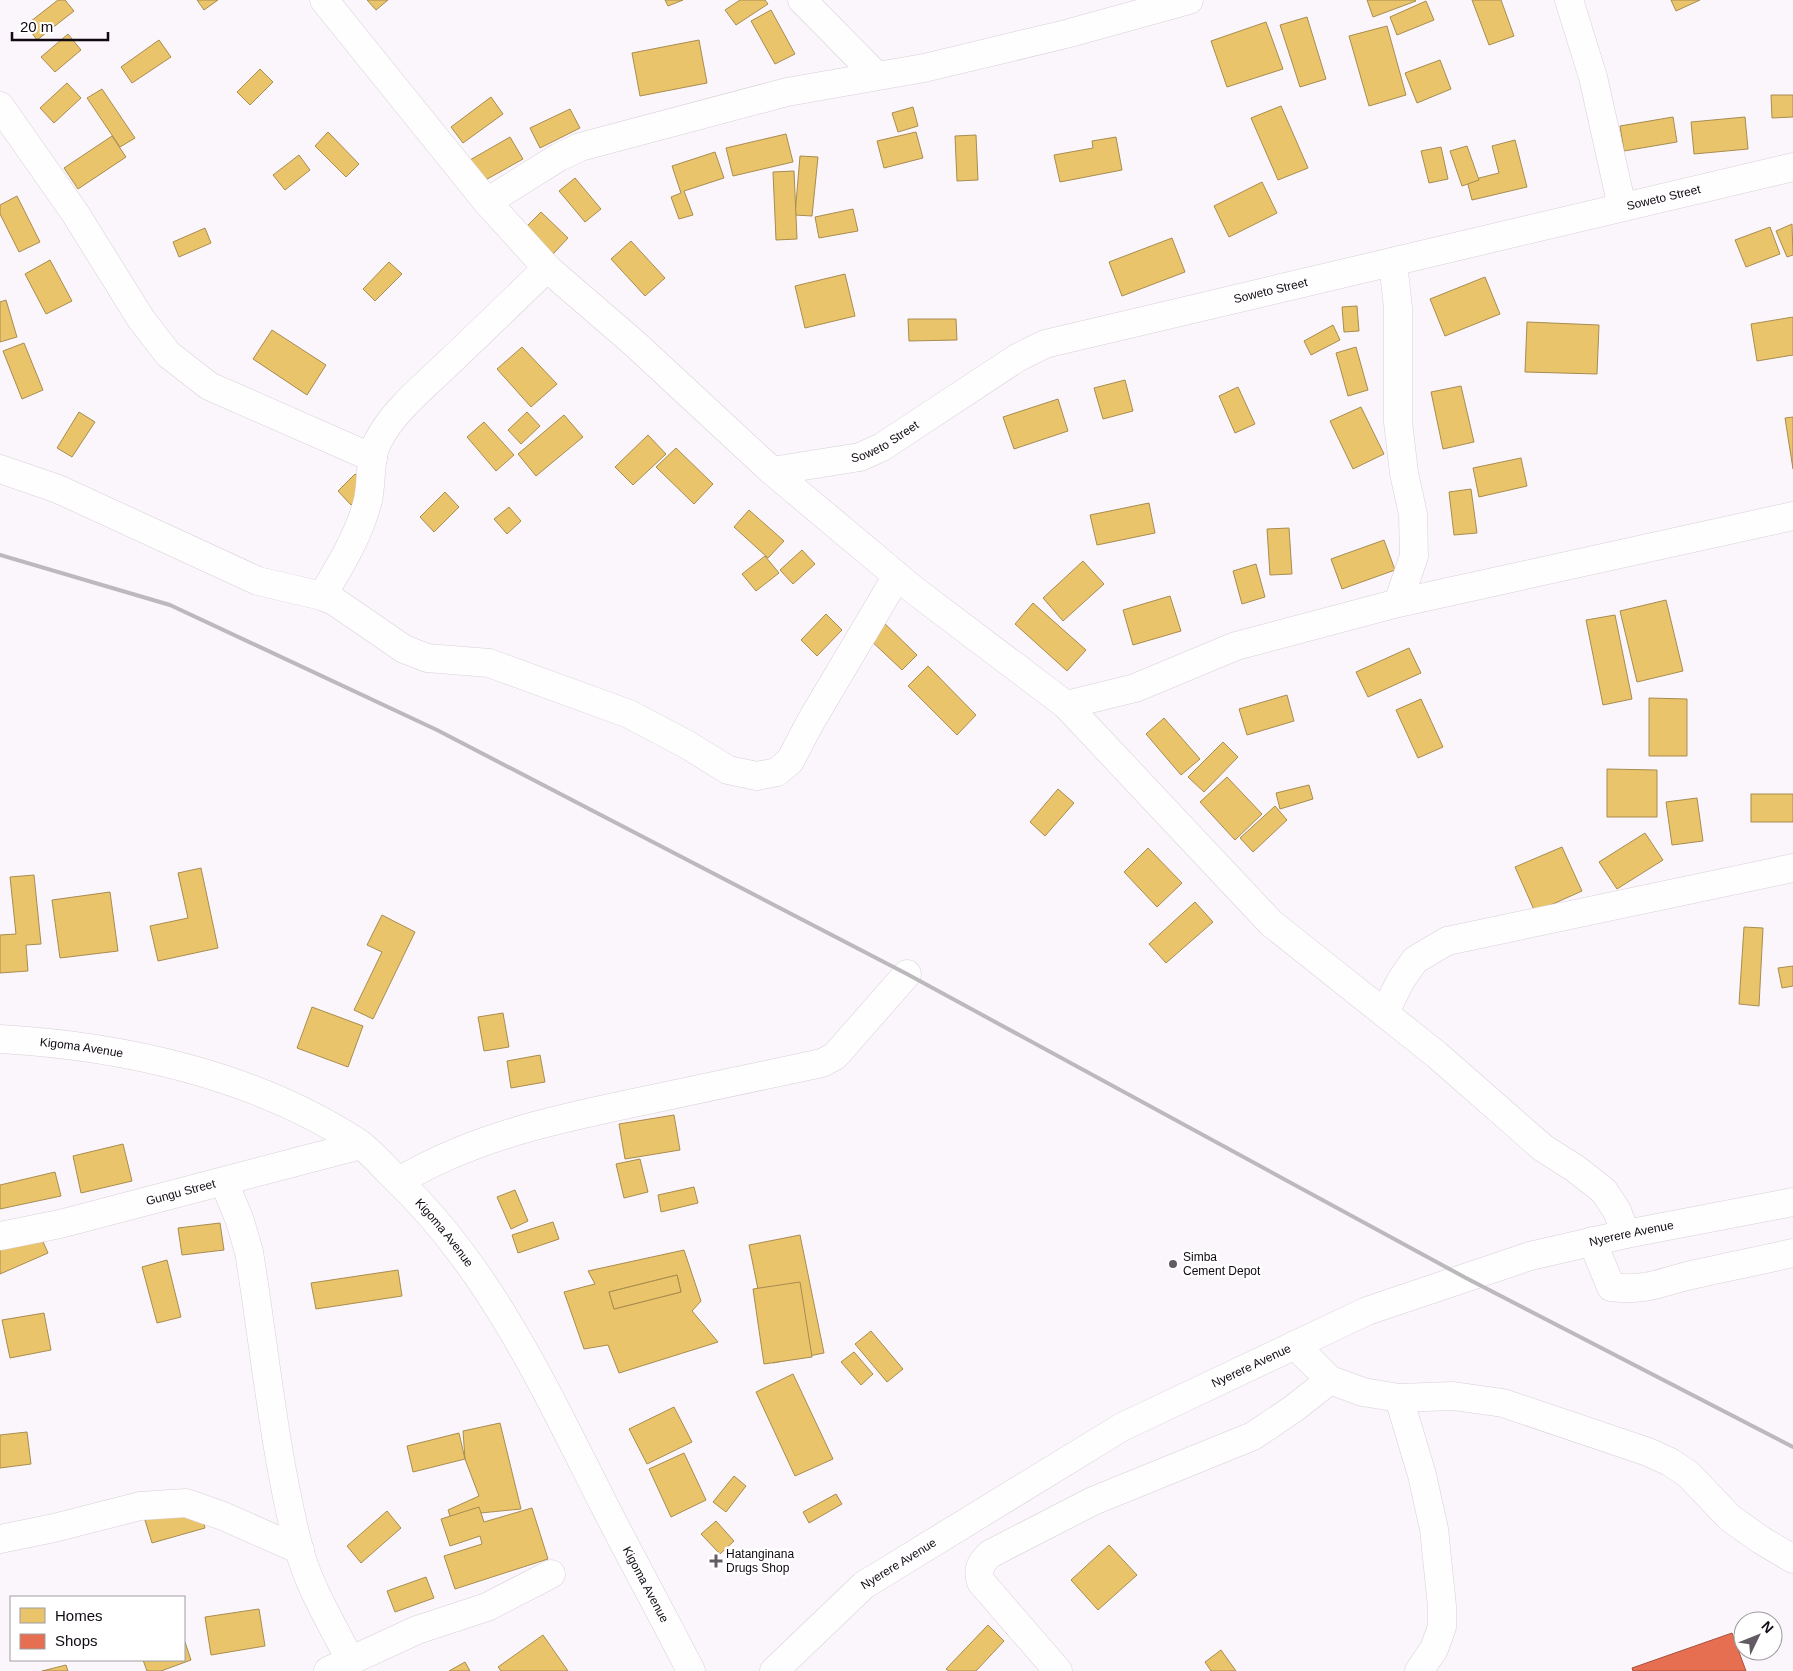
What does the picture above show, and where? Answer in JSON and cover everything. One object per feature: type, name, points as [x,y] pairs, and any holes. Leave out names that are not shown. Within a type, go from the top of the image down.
[{"type":"street","points":[[324,0],[487,202],[547,268],[634,343],[772,471],[897,576],[1066,705],[1271,923],[1385,1012],[1473,1086],[1514,1124],[1604,1192],[1617,1212],[1626,1234]]},
{"type":"street","points":[[802,0],[876,75]]},
{"type":"street","points":[[487,202],[559,156],[580,147],[787,92],[943,64],[1066,34],[1189,0]]},
{"type":"street","points":[[1569,0],[1593,77],[1622,207]]},
{"type":"street","points":[[0,106],[75,213],[141,318],[168,354],[209,386],[373,458]]},
{"type":"street","name":"Soweto Street","points":[[772,471],[837,462],[867,454],[882,447],[1017,358],[1046,344],[1793,167]]},
{"type":"street","points":[[1393,262],[1398,308],[1398,422],[1404,473],[1414,514],[1414,556],[1398,603]]},
{"type":"street","points":[[322,596],[350,548],[367,506],[372,486],[373,458],[376,443],[383,432],[415,395],[547,268]]},
{"type":"street","points":[[0,469],[58,489],[258,581],[334,600],[404,649],[427,658],[489,663],[498,666],[629,714],[686,744],[728,770],[757,776],[777,772],[790,761],[815,714],[897,576]]},
{"type":"street","points":[[1066,705],[1135,688],[1236,646],[1398,603],[1793,516]]},
{"type":"street","points":[[1385,1012],[1401,980],[1415,960],[1447,941],[1793,868]]},
{"type":"street","points":[[399,1181],[430,1162],[473,1144],[558,1118],[822,1063],[835,1056],[906,974]]},
{"type":"street","name":"Kigoma Avenue","points":[[0,1039],[131,1054],[219,1078],[301,1111],[361,1145],[418,1199],[483,1281],[555,1408],[691,1671]]},
{"type":"street","name":"Gungu Street","points":[[0,1236],[60,1224],[361,1145]]},
{"type":"street","points":[[224,1182],[240,1221],[249,1252],[278,1441],[300,1550],[339,1665],[417,1630],[486,1607],[551,1574]]},
{"type":"street","name":"Nyerere Avenue","points":[[774,1671],[864,1585],[1122,1427],[1367,1311],[1530,1256],[1626,1234],[1793,1202]]},
{"type":"street","points":[[1592,1241],[1611,1287],[1629,1289],[1643,1289],[1685,1277],[1793,1253]]},
{"type":"street","points":[[1295,1346],[1330,1380],[1363,1392],[1399,1398],[1453,1396],[1502,1403],[1648,1452],[1670,1462],[1688,1474],[1730,1518],[1761,1540],[1793,1559]]},
{"type":"street","points":[[1058,1671],[981,1582],[978,1573],[981,1564],[990,1554],[1093,1501],[1253,1436],[1293,1409],[1330,1380]]},
{"type":"street","points":[[1399,1398],[1422,1475],[1434,1528],[1442,1606],[1442,1626],[1434,1649],[1419,1671]]},
{"type":"street","points":[[0,1539],[54,1528],[140,1506],[186,1503],[223,1516],[300,1550]]},
{"type":"building: Homes","points":[[58,0],[65,0],[74,11],[37,40],[26,25]]},
{"type":"building: Homes","points":[[197,0],[218,0],[204,10]]},
{"type":"building: Homes","points":[[367,0],[388,0],[376,10]]},
{"type":"building: Homes","points":[[665,0],[683,0],[668,6]]},
{"type":"building: Homes","points":[[740,0],[765,0],[768,4],[736,25],[725,10]]},
{"type":"building: Homes","points":[[1367,0],[1415,0],[1416,1],[1373,17]]},
{"type":"building: Homes","points":[[1472,0],[1501,0],[1514,36],[1489,45]]},
{"type":"building: Homes","points":[[1671,0],[1700,0],[1676,11]]},
{"type":"building: Homes","points":[[1426,1],[1434,20],[1397,35],[1390,17]]},
{"type":"building: Homes","points":[[771,10],[795,54],[775,64],[751,21]]},
{"type":"building: Homes","points":[[1307,17],[1326,79],[1300,87],[1280,25]]},
{"type":"building: Homes","points":[[1266,22],[1283,69],[1227,87],[1211,41]]},
{"type":"building: Homes","points":[[1387,26],[1406,95],[1369,106],[1349,36]]},
{"type":"building: Homes","points":[[68,34],[81,50],[55,72],[41,57]]},
{"type":"building: Homes","points":[[159,40],[171,57],[132,83],[121,67]]},
{"type":"building: Homes","points":[[699,40],[707,83],[640,96],[632,53]]},
{"type":"building: Homes","points":[[1440,60],[1451,89],[1417,103],[1405,73]]},
{"type":"building: Homes","points":[[260,69],[273,82],[250,105],[237,92]]},
{"type":"building: Homes","points":[[67,83],[81,98],[54,123],[40,108]]},
{"type":"building: Homes","points":[[102,89],[135,138],[120,147],[87,98]]},
{"type":"building: Homes","points":[[1771,95],[1793,95],[1793,117],[1772,118]]},
{"type":"building: Homes","points":[[491,97],[503,114],[463,143],[451,127]]},
{"type":"building: Homes","points":[[1281,106],[1308,168],[1278,180],[1251,118]]},
{"type":"building: Homes","points":[[913,107],[918,126],[898,132],[892,113]]},
{"type":"building: Homes","points":[[570,109],[580,128],[540,148],[530,128]]},
{"type":"building: Homes","points":[[1673,117],[1677,142],[1624,151],[1620,126]]},
{"type":"building: Homes","points":[[1745,117],[1748,149],[1694,154],[1691,122]]},
{"type":"building: Homes","points":[[328,132],[359,164],[346,177],[315,146]]},
{"type":"building: Homes","points":[[916,132],[923,158],[884,168],[877,141]]},
{"type":"building: Homes","points":[[786,134],[793,162],[733,176],[726,148]]},
{"type":"building: Homes","points":[[976,135],[978,180],[957,181],[955,136]]},
{"type":"building: Homes","points":[[112,136],[126,157],[78,189],[64,168]]},
{"type":"building: Homes","points":[[510,137],[523,159],[482,182],[470,160]]},
{"type":"building: Homes","points":[[1116,137],[1122,170],[1060,182],[1054,155],[1093,148],[1092,141]]},
{"type":"building: Homes","points":[[1515,140],[1527,187],[1472,200],[1467,181],[1499,173],[1492,146]]},
{"type":"building: Homes","points":[[1467,146],[1479,180],[1462,186],[1450,151]]},
{"type":"building: Homes","points":[[1441,147],[1448,179],[1429,183],[1421,151]]},
{"type":"building: Homes","points":[[715,152],[724,178],[684,191],[693,215],[679,219],[671,197],[681,193],[672,166]]},
{"type":"building: Homes","points":[[299,155],[310,170],[285,190],[273,175]]},
{"type":"building: Homes","points":[[800,156],[818,157],[812,216],[795,215]]},
{"type":"building: Homes","points":[[794,171],[797,239],[776,240],[773,172]]},
{"type":"building: Homes","points":[[575,178],[601,209],[585,222],[559,191]]},
{"type":"building: Homes","points":[[1262,182],[1277,213],[1229,237],[1214,206]]},
{"type":"building: Homes","points":[[17,196],[40,242],[19,252],[0,214],[0,205]]},
{"type":"building: Homes","points":[[853,209],[858,231],[819,238],[815,217]]},
{"type":"building: Homes","points":[[541,212],[568,238],[553,254],[525,228]]},
{"type":"building: Homes","points":[[1792,224],[1793,255],[1787,257],[1776,231]]},
{"type":"building: Homes","points":[[1770,227],[1780,254],[1746,267],[1735,240]]},
{"type":"building: Homes","points":[[205,228],[211,243],[179,257],[173,242]]},
{"type":"building: Homes","points":[[1172,238],[1185,272],[1122,296],[1109,262]]},
{"type":"building: Homes","points":[[631,241],[665,278],[645,296],[611,259]]},
{"type":"building: Homes","points":[[50,260],[72,301],[46,314],[25,274]]},
{"type":"building: Homes","points":[[389,262],[402,274],[375,301],[363,289]]},
{"type":"building: Homes","points":[[845,274],[855,316],[805,328],[795,286]]},
{"type":"building: Homes","points":[[1485,277],[1500,314],[1445,336],[1430,299]]},
{"type":"building: Homes","points":[[6,300],[17,337],[0,342],[0,302]]},
{"type":"building: Homes","points":[[1357,306],[1359,331],[1344,332],[1342,307]]},
{"type":"building: Homes","points":[[1793,317],[1793,355],[1757,361],[1751,324]]},
{"type":"building: Homes","points":[[908,319],[956,319],[957,340],[909,341]]},
{"type":"building: Homes","points":[[1527,322],[1599,325],[1597,374],[1525,372]]},
{"type":"building: Homes","points":[[1333,325],[1340,340],[1311,355],[1304,341]]},
{"type":"building: Homes","points":[[272,330],[326,365],[307,395],[253,359]]},
{"type":"building: Homes","points":[[24,343],[43,390],[22,399],[3,351]]},
{"type":"building: Homes","points":[[522,347],[557,384],[531,407],[497,369]]},
{"type":"building: Homes","points":[[1356,347],[1368,390],[1348,396],[1336,353]]},
{"type":"building: Homes","points":[[1125,380],[1133,411],[1103,419],[1094,388]]},
{"type":"building: Homes","points":[[1461,386],[1474,442],[1443,449],[1431,392]]},
{"type":"building: Homes","points":[[1238,387],[1255,424],[1235,433],[1219,396]]},
{"type":"building: Homes","points":[[1058,399],[1068,431],[1014,449],[1003,417]]},
{"type":"building: Homes","points":[[1361,407],[1384,454],[1353,469],[1330,421]]},
{"type":"building: Homes","points":[[79,412],[95,422],[72,457],[57,448]]},
{"type":"building: Homes","points":[[527,412],[540,426],[521,444],[508,430]]},
{"type":"building: Homes","points":[[564,415],[583,437],[536,476],[518,454]]},
{"type":"building: Homes","points":[[1793,417],[1793,469],[1785,418]]},
{"type":"building: Homes","points":[[484,422],[514,455],[496,471],[467,437]]},
{"type":"building: Homes","points":[[648,435],[666,454],[633,485],[615,467]]},
{"type":"building: Homes","points":[[676,448],[713,484],[694,504],[656,467]]},
{"type":"building: Homes","points":[[1521,458],[1527,486],[1479,497],[1473,468]]},
{"type":"building: Homes","points":[[355,474],[368,486],[351,505],[338,491]]},
{"type":"building: Homes","points":[[1471,489],[1477,533],[1454,535],[1449,492]]},
{"type":"building: Homes","points":[[445,492],[459,507],[434,532],[420,517]]},
{"type":"building: Homes","points":[[1149,503],[1155,533],[1097,545],[1090,515]]},
{"type":"building: Homes","points":[[509,507],[521,521],[507,534],[494,519]]},
{"type":"building: Homes","points":[[749,510],[784,541],[768,558],[734,527]]},
{"type":"building: Homes","points":[[1289,528],[1292,574],[1270,575],[1267,529]]},
{"type":"building: Homes","points":[[1384,540],[1395,570],[1342,589],[1331,559]]},
{"type":"building: Homes","points":[[802,550],[815,564],[793,584],[780,570]]},
{"type":"building: Homes","points":[[765,556],[779,573],[756,591],[742,574]]},
{"type":"building: Homes","points":[[1083,561],[1104,584],[1063,621],[1043,598]]},
{"type":"building: Homes","points":[[1256,564],[1265,597],[1242,604],[1233,571]]},
{"type":"building: Homes","points":[[1170,596],[1181,631],[1133,645],[1123,610]]},
{"type":"building: Homes","points":[[1666,600],[1683,671],[1637,682],[1620,611]]},
{"type":"building: Homes","points":[[1033,603],[1086,650],[1067,671],[1015,624]]},
{"type":"building: Homes","points":[[826,614],[842,630],[817,656],[801,640]]},
{"type":"building: Homes","points":[[1615,615],[1632,699],[1603,705],[1586,620]]},
{"type":"building: Homes","points":[[880,619],[917,655],[902,670],[865,635]]},
{"type":"building: Homes","points":[[1409,648],[1421,673],[1368,697],[1356,672]]},
{"type":"building: Homes","points":[[928,666],[976,715],[957,735],[908,686]]},
{"type":"building: Homes","points":[[1287,695],[1294,721],[1247,735],[1239,709]]},
{"type":"building: Homes","points":[[1649,698],[1687,699],[1687,756],[1649,756]]},
{"type":"building: Homes","points":[[1421,699],[1443,747],[1418,758],[1396,710]]},
{"type":"building: Homes","points":[[1164,718],[1200,759],[1181,775],[1146,734]]},
{"type":"building: Homes","points":[[1223,742],[1238,757],[1204,792],[1188,777]]},
{"type":"building: Homes","points":[[1607,769],[1657,770],[1657,817],[1607,817]]},
{"type":"building: Homes","points":[[1227,777],[1262,814],[1235,840],[1200,802]]},
{"type":"building: Homes","points":[[1309,785],[1313,799],[1280,809],[1276,793]]},
{"type":"building: Homes","points":[[1058,789],[1074,803],[1045,836],[1030,822]]},
{"type":"building: Homes","points":[[1751,794],[1793,794],[1793,822],[1751,822]]},
{"type":"building: Homes","points":[[1697,798],[1703,841],[1672,845],[1666,802]]},
{"type":"building: Homes","points":[[1275,806],[1287,820],[1253,852],[1240,838]]},
{"type":"building: Homes","points":[[1645,833],[1663,860],[1617,889],[1599,862]]},
{"type":"building: Homes","points":[[1562,847],[1582,891],[1535,912],[1515,867]]},
{"type":"building: Homes","points":[[1148,848],[1182,883],[1157,907],[1124,872]]},
{"type":"building: Homes","points":[[201,868],[218,948],[158,961],[150,926],[188,918],[178,873]]},
{"type":"building: Homes","points":[[34,875],[41,944],[26,945],[28,971],[0,973],[0,935],[16,934],[10,877]]},
{"type":"building: Homes","points":[[110,892],[118,951],[60,958],[52,900]]},
{"type":"building: Homes","points":[[1195,902],[1213,922],[1166,963],[1149,944]]},
{"type":"building: Homes","points":[[382,915],[415,932],[373,1019],[354,1010],[382,952],[367,945]]},
{"type":"building: Homes","points":[[1744,927],[1763,928],[1759,1006],[1739,1004]]},
{"type":"building: Homes","points":[[1793,966],[1793,986],[1782,988],[1778,968]]},
{"type":"building: Homes","points":[[312,1007],[363,1026],[348,1067],[297,1048]]},
{"type":"building: Homes","points":[[503,1013],[509,1047],[484,1051],[478,1017]]},
{"type":"building: Homes","points":[[540,1055],[545,1082],[511,1088],[507,1061]]},
{"type":"building: Homes","points":[[674,1115],[680,1150],[625,1159],[619,1124]]},
{"type":"building: Homes","points":[[123,1144],[132,1181],[81,1193],[73,1156]]},
{"type":"building: Homes","points":[[640,1159],[648,1192],[624,1198],[616,1164]]},
{"type":"building: Homes","points":[[55,1172],[61,1196],[0,1209],[0,1185]]},
{"type":"building: Homes","points":[[694,1187],[698,1203],[661,1212],[658,1195]]},
{"type":"building: Homes","points":[[515,1190],[528,1221],[511,1229],[497,1197]]},
{"type":"building: Homes","points":[[553,1222],[559,1239],[518,1253],[512,1235]]},
{"type":"building: Homes","points":[[220,1223],[224,1250],[182,1255],[178,1228]]},
{"type":"building: Homes","points":[[36,1226],[48,1253],[0,1274],[0,1242]]},
{"type":"building: Homes","points":[[800,1235],[824,1353],[773,1363],[749,1245]]},
{"type":"building: Homes","points":[[684,1250],[701,1301],[692,1311],[718,1342],[619,1373],[608,1345],[584,1349],[564,1292],[595,1284],[588,1271]],"holes":[[[677,1275],[681,1292],[614,1309],[609,1292]]]},
{"type":"building: Homes","points":[[167,1260],[181,1317],[157,1323],[142,1267]]},
{"type":"building: Homes","points":[[398,1270],[402,1296],[316,1309],[311,1283]]},
{"type":"building: Homes","points":[[677,1275],[681,1292],[614,1309],[609,1292]]},
{"type":"building: Homes","points":[[800,1282],[812,1357],[764,1364],[753,1289]]},
{"type":"building: Homes","points":[[44,1313],[51,1350],[10,1358],[2,1320]]},
{"type":"building: Homes","points":[[871,1331],[903,1369],[887,1382],[855,1344]]},
{"type":"building: Homes","points":[[854,1352],[873,1374],[861,1385],[841,1362]]},
{"type":"building: Homes","points":[[793,1374],[833,1459],[795,1476],[756,1392]]},
{"type":"building: Homes","points":[[674,1407],[692,1442],[647,1464],[629,1429]]},
{"type":"building: Homes","points":[[500,1423],[521,1509],[450,1516],[448,1510],[479,1496],[465,1459],[463,1431]]},
{"type":"building: Homes","points":[[27,1432],[31,1464],[0,1468],[0,1435]]},
{"type":"building: Homes","points":[[459,1433],[465,1459],[413,1472],[407,1446]]},
{"type":"building: Homes","points":[[684,1453],[706,1500],[671,1517],[649,1469]]},
{"type":"building: Homes","points":[[734,1476],[746,1486],[726,1512],[713,1502]]},
{"type":"building: Homes","points":[[836,1494],[842,1504],[809,1523],[803,1512]]},
{"type":"building: Homes","points":[[199,1505],[205,1528],[152,1543],[145,1520]]},
{"type":"building: Homes","points":[[479,1507],[484,1522],[532,1508],[548,1559],[455,1589],[444,1556],[482,1544],[480,1536],[450,1546],[441,1519]]},
{"type":"building: Homes","points":[[387,1511],[401,1528],[361,1563],[347,1546]]},
{"type":"building: Homes","points":[[716,1521],[734,1541],[720,1554],[701,1534]]},
{"type":"building: Homes","points":[[1109,1545],[1137,1575],[1098,1610],[1071,1580]]},
{"type":"building: Homes","points":[[426,1577],[434,1598],[395,1612],[387,1591]]},
{"type":"building: Homes","points":[[259,1609],[265,1646],[211,1655],[205,1617]]},
{"type":"building: Homes","points":[[988,1625],[1004,1641],[976,1671],[949,1671],[946,1669]]},
{"type":"building: Homes","points":[[543,1635],[568,1671],[501,1671],[498,1667]]},
{"type":"building: Homes","points":[[185,1642],[191,1660],[161,1671],[147,1671],[143,1661],[185,1661]]},
{"type":"building: Homes","points":[[1221,1650],[1236,1671],[1211,1671],[1205,1662]]},
{"type":"building: Homes","points":[[465,1662],[470,1671],[449,1671]]},
{"type":"building: Homes","points":[[66,1665],[68,1671],[42,1671]]},
{"type":"building: Shops","points":[[1732,1633],[1733,1661],[1742,1661],[1746,1671],[1633,1671],[1632,1668]]},
{"type":"railway","points":[[0,555],[170,605],[437,730],[907,974],[1466,1278],[1793,1447]]},
{"type":"place","name":"Simba Cement Depot","points":[[1173,1264]]},
{"type":"place","name":"Hatanginana Drugs Shop","points":[[716,1561]]}]
